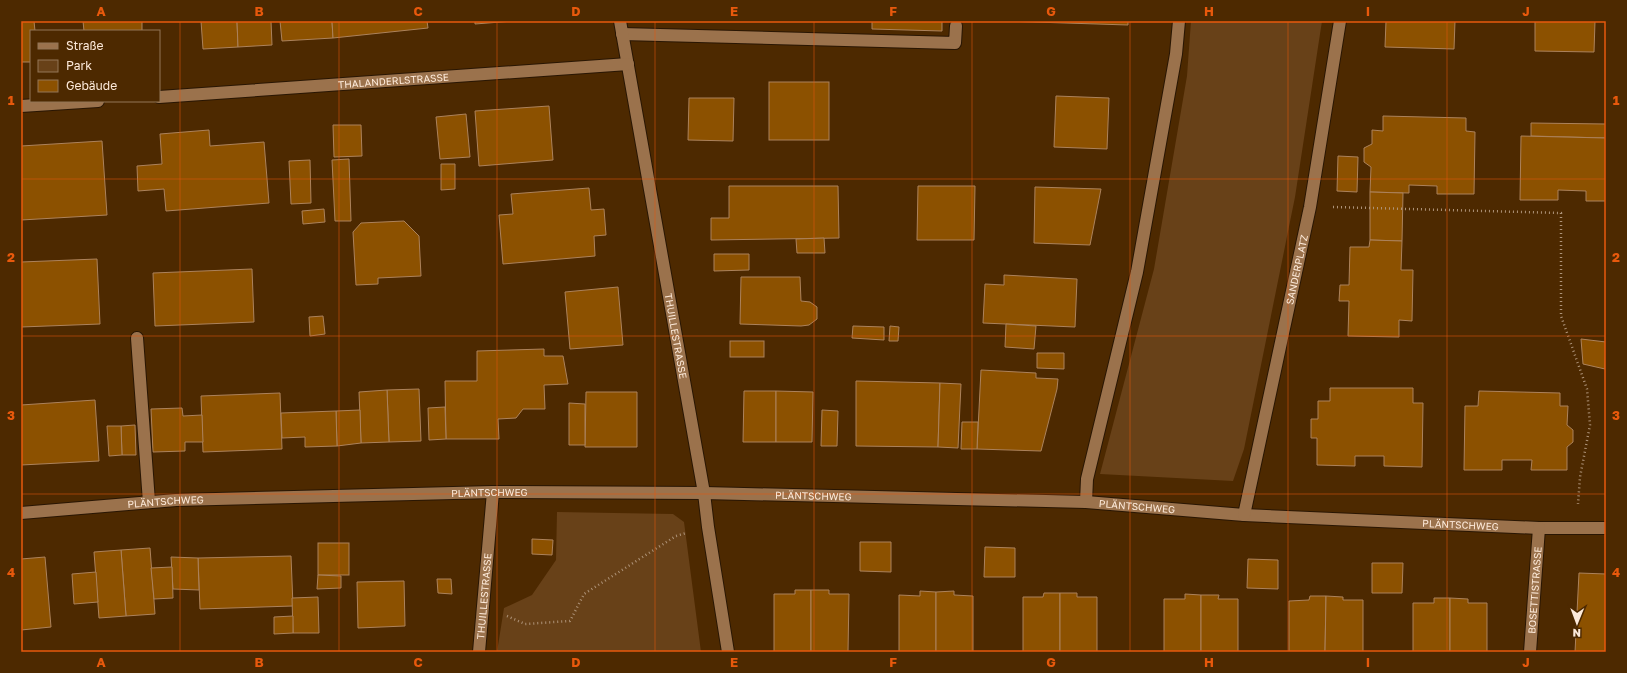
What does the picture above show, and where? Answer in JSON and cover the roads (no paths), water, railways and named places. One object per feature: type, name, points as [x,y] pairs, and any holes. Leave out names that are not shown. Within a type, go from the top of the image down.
[{"type":"street","name":"THUILLESTRASSE","points":[[620,21],[704,493],[728,652]]},
{"type":"street","points":[[1086,502],[1087,479],[1137,272],[1176,54],[1178,21]]},
{"type":"street","name":"SANDERPLATZ","points":[[1244,516],[1310,207],[1340,21]]},
{"type":"street","points":[[622,34],[955,43],[956,26]]},
{"type":"street","name":"THALANDERLSTRASSE","points":[[160,97],[628,64]]},
{"type":"street","points":[[21,106],[83,102]]},
{"type":"street","points":[[137,338],[149,502]]},
{"type":"street","name":"THUILLESTRASSE","points":[[479,652],[493,492]]},
{"type":"street","name":"PLÄNTSCHWEG","points":[[21,513],[176,500],[493,492],[704,493],[1086,502],[1244,516],[1539,528],[1606,528]]},
{"type":"street","name":"BOSETTISTRASSE","points":[[1530,652],[1539,528]]}]
